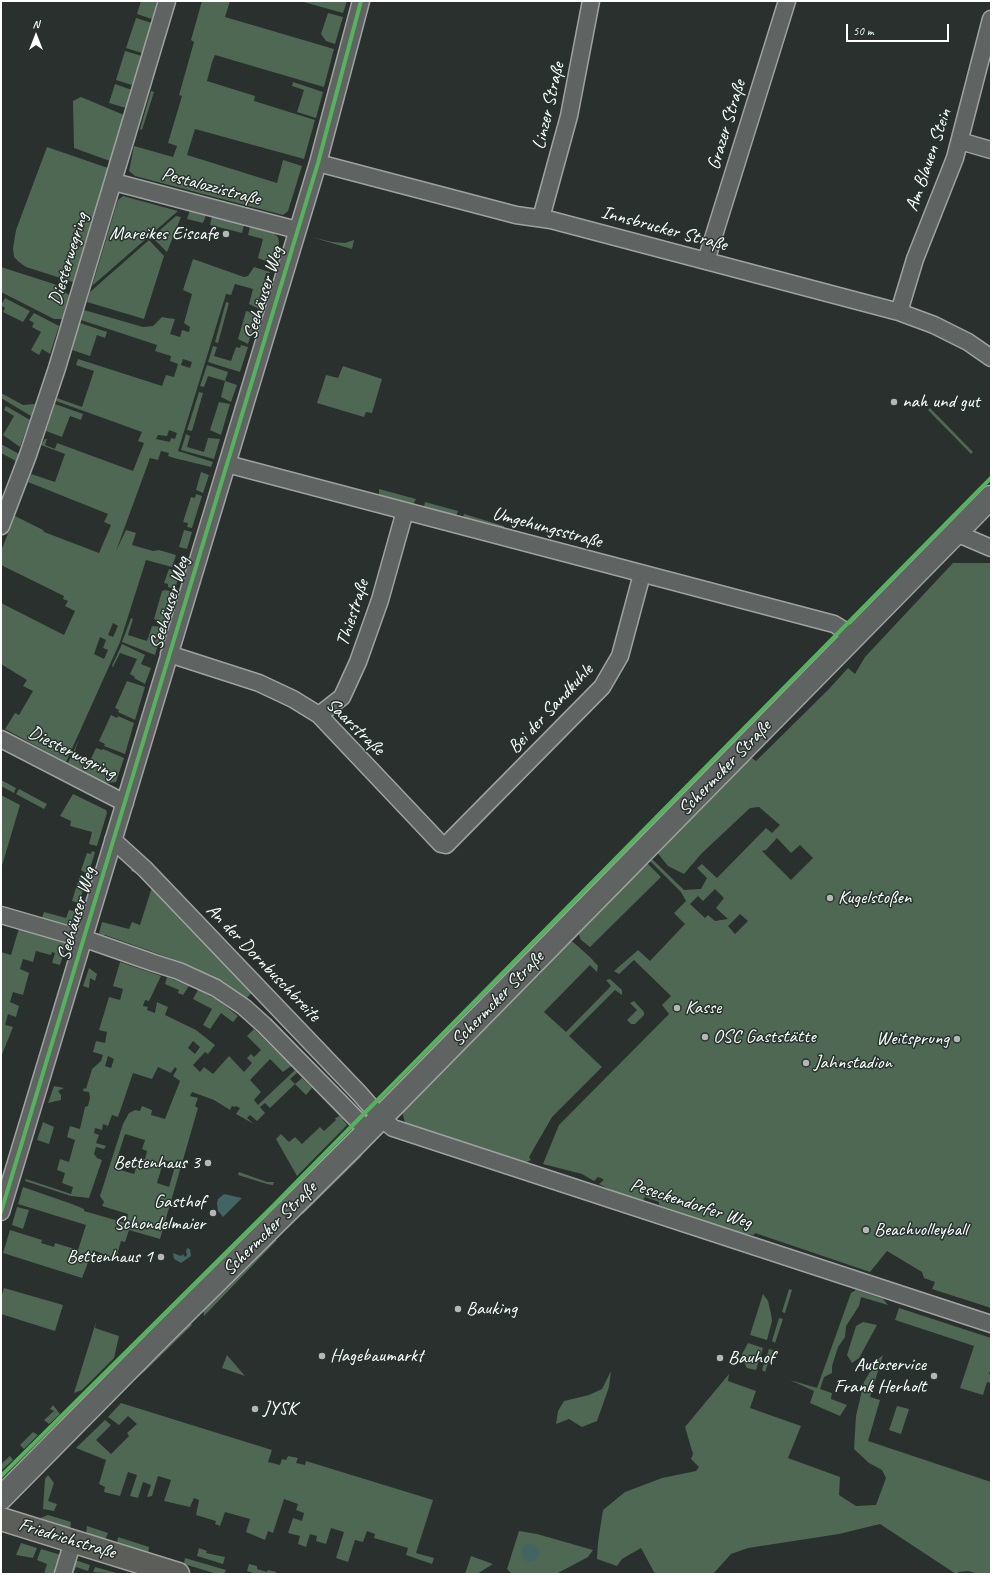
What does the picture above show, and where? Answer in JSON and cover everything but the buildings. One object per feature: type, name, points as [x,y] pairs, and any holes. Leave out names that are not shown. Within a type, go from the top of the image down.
[{"type":"main road","name":"Schermcker Straße","points":[[1,1498],[375,1124],[991,497]]},
{"type":"main road","name":"Friedrichstraße","points":[[1,1519],[178,1574]]},
{"type":"street","name":"Diesterwegring","points":[[1,526],[41,416],[114,182],[167,1]]},
{"type":"street","name":"Seehäuser Weg","points":[[1,1212],[318,163],[361,1]]},
{"type":"street","name":"Linzer Straße","points":[[541,218],[569,116],[591,1]]},
{"type":"street","name":"Grazer Straße","points":[[706,261],[787,1]]},
{"type":"street","name":"Am Blauen Stein","points":[[899,312],[915,259],[955,158],[991,19]]},
{"type":"street","points":[[960,141],[991,150]]},
{"type":"street","name":"Innsbrucker Straße","points":[[318,163],[516,215],[541,218],[899,312],[934,324],[968,342],[991,358]]},
{"type":"street","name":"Pestalozzistraße","points":[[114,182],[297,230]]},
{"type":"street","name":"Umgehungsstraße","points":[[227,464],[834,624],[853,637]]},
{"type":"street","name":"Thiestraße","points":[[319,715],[342,697],[358,662],[380,600],[405,511]]},
{"type":"street","points":[[956,533],[991,548]]},
{"type":"street","name":"Bei der Sandkuhle","points":[[446,845],[602,687],[620,656],[642,574]]},
{"type":"street","name":"Saarstraße","points":[[169,654],[260,684],[292,699],[319,715],[441,844],[446,845]]},
{"type":"street","name":"Diesterwegring","points":[[1,739],[125,803]]},
{"type":"street","name":"An der Dornbuschbreite","points":[[113,840],[145,869],[257,985],[375,1124]]},
{"type":"street","points":[[1,915],[179,971],[216,988],[230,997],[264,1025],[375,1124]]},
{"type":"street","name":"Peseckendorfer Weg","points":[[375,1124],[403,1131],[991,1324]]},
{"type":"street","points":[[63,1574],[73,1541]]},
{"type":"green space","points":[[141,1],[157,1],[152,19],[137,14]]},
{"type":"green space","points":[[202,1],[230,1],[225,17],[334,49],[324,87],[215,55],[212,62],[207,81],[255,96],[254,101],[315,120],[304,159],[195,129],[187,155],[277,183],[283,160],[302,166],[288,211],[283,215],[135,176],[129,171],[134,146],[173,157],[177,146],[168,143],[182,96],[179,95],[194,42],[191,40]]},
{"type":"green space","points":[[300,1],[347,1],[343,13]]},
{"type":"green space","points":[[328,13],[343,17],[335,44],[326,41],[321,34]]},
{"type":"green space","points":[[136,18],[152,23],[142,53],[126,48]]},
{"type":"green space","points":[[125,51],[142,56],[132,85],[116,80]]},
{"type":"green space","points":[[293,82],[323,92],[316,118],[297,112],[304,90],[292,86]]},
{"type":"green space","points":[[115,84],[132,90],[126,108],[109,103]]},
{"type":"green space","points":[[151,91],[154,92],[142,130],[140,129]]},
{"type":"green space","points":[[81,97],[124,115],[110,161],[74,148],[73,101]]},
{"type":"green space","points":[[47,147],[108,168],[73,282],[26,267],[14,257],[13,248],[16,230]]},
{"type":"green space","points":[[123,196],[178,211],[92,286],[118,200]]},
{"type":"green space","points":[[190,210],[206,215],[203,223],[187,219]]},
{"type":"green space","points":[[176,216],[181,217],[167,252],[152,237]]},
{"type":"green space","points":[[212,216],[244,225],[242,233],[210,225]]},
{"type":"green space","points":[[250,227],[273,233],[278,237],[279,243],[273,264],[258,258],[263,239],[248,235]]},
{"type":"green space","points":[[311,237],[332,242],[345,243],[354,240],[352,249]]},
{"type":"green space","points":[[149,240],[164,256],[144,319],[87,302],[90,292]]},
{"type":"green space","points":[[193,259],[244,277],[248,276],[254,267],[270,272],[266,273],[264,280],[268,281],[259,309],[249,304],[253,289],[235,284],[231,295],[226,294],[178,451],[213,462],[211,467],[174,458],[168,456],[169,453],[161,451],[158,460],[150,458],[116,551],[126,530],[136,533],[132,545],[176,555],[172,567],[146,560],[120,642],[66,762],[5,729],[15,713],[19,715],[33,691],[23,686],[27,680],[1,664],[1,603],[64,635],[75,611],[65,606],[68,601],[63,599],[64,596],[1,565],[1,551],[15,516],[43,530],[44,532],[99,553],[111,525],[104,522],[108,514],[28,482],[31,474],[55,482],[65,454],[41,445],[45,439],[47,439],[45,445],[55,449],[57,443],[133,471],[144,443],[138,441],[142,432],[56,401],[57,398],[82,407],[94,371],[76,365],[78,359],[162,386],[166,375],[174,377],[178,364],[170,361],[171,356],[155,351],[157,345],[81,320],[84,310],[143,327],[153,326],[162,317],[175,319],[170,334],[180,337],[182,330],[189,332],[190,327],[184,323],[192,294],[183,290]],"holes":[[[183,359],[192,362],[190,368],[181,365]],[[169,430],[177,433],[175,439],[171,438],[170,442],[156,439],[158,435],[167,436]],[[113,623],[118,626],[113,637],[108,635]],[[100,637],[106,640],[103,648],[108,650],[104,659],[94,654]]]},
{"type":"green space","points":[[1,267],[54,284],[69,295],[62,319],[54,319],[1,292]]},
{"type":"green space","points":[[5,298],[30,311],[23,322],[3,312],[5,308],[1,305]]},
{"type":"green space","points":[[226,302],[229,303],[218,343],[215,342]]},
{"type":"green space","points":[[250,310],[258,313],[248,344],[238,339],[246,311],[250,312]]},
{"type":"green space","points":[[34,313],[59,326],[50,354],[42,349],[39,355],[31,350],[41,332],[32,327],[34,323],[29,320]]},
{"type":"green space","points":[[80,323],[107,332],[105,338],[97,335],[90,356],[72,350]]},
{"type":"green space","points":[[241,345],[248,347],[240,372],[208,362],[213,346],[217,347],[214,356],[231,361],[236,347],[240,348]]},
{"type":"green space","points":[[207,365],[228,372],[225,381],[208,376],[204,387],[200,386]]},
{"type":"green space","points":[[343,366],[382,379],[372,413],[366,412],[364,417],[317,403],[326,375],[338,378]]},
{"type":"green space","points":[[225,381],[237,385],[231,402],[221,397]]},
{"type":"green space","points":[[199,392],[203,393],[192,431],[187,430]]},
{"type":"green space","points":[[1,393],[23,405],[35,404],[31,416],[1,398]]},
{"type":"green space","points":[[219,402],[230,404],[221,435],[210,430]]},
{"type":"green space","points":[[55,404],[83,414],[81,420],[70,416],[62,437],[46,431]]},
{"type":"green space","points":[[6,406],[30,420],[20,447],[3,435],[14,416],[4,410]]},
{"type":"green space","points":[[930,408],[973,452],[971,454],[928,410]]},
{"type":"green space","points":[[186,434],[190,436],[187,447],[204,452],[208,438],[220,439],[214,459],[181,450]]},
{"type":"green space","points":[[1,444],[19,454],[16,461],[1,453]]},
{"type":"green space","points":[[201,472],[209,475],[203,493],[196,490]]},
{"type":"green space","points":[[379,489],[416,499],[412,506],[379,498]]},
{"type":"green space","points":[[196,494],[202,496],[192,528],[187,527],[188,523],[183,522],[191,497],[195,498]]},
{"type":"green space","points":[[425,502],[458,511],[455,518],[423,512]]},
{"type":"green space","points":[[464,514],[504,526],[504,529],[462,520]]},
{"type":"green space","points":[[184,530],[192,532],[187,549],[179,547]]},
{"type":"green space","points":[[953,563],[991,563],[991,1308],[932,1289],[935,1282],[924,1278],[922,1272],[887,1251],[870,1272],[755,1233],[754,1235],[740,1233],[659,1205],[659,1202],[645,1197],[642,1202],[599,1184],[604,1180],[601,1178],[598,1177],[594,1181],[582,1174],[543,1164],[559,1125],[669,1014],[662,1005],[671,996],[634,960],[619,974],[614,971],[638,950],[650,961],[685,924],[674,913],[686,901],[681,892],[649,860],[653,860],[684,890],[701,889],[707,878],[697,868],[702,864],[717,878],[766,828],[772,833],[780,825],[759,807],[750,808],[701,854],[684,874],[668,866],[655,850],[748,755],[756,761],[829,689],[848,668],[855,674],[865,657]],"holes":[[[777,838],[791,853],[800,845],[813,858],[791,880],[762,851],[766,850]],[[715,889],[724,898],[716,908],[728,919],[715,921],[708,915],[705,918],[690,904],[698,896],[703,901]],[[740,914],[748,921],[735,934],[728,926]]]},
{"type":"green space","points":[[169,569],[180,572],[175,589],[168,587],[168,584],[164,583]]},
{"type":"green space","points":[[166,590],[173,592],[164,624],[154,619],[162,591]]},
{"type":"green space","points":[[131,618],[133,619],[128,635],[147,641],[152,626],[163,627],[155,655],[122,642]]},
{"type":"green space","points":[[122,644],[145,655],[141,664],[151,668],[145,684],[130,674],[137,659],[120,653],[113,667],[112,666]]},
{"type":"green space","points":[[127,681],[145,687],[135,720],[118,712],[119,710],[115,708]]},
{"type":"green space","points":[[111,715],[117,718],[118,716],[134,723],[125,754],[104,746],[105,744],[99,741]]},
{"type":"green space","points":[[79,739],[74,753],[90,761],[96,748],[103,749],[124,758],[116,782],[105,783],[68,763]]},
{"type":"green space","points":[[1,780],[16,788],[14,793],[1,786]]},
{"type":"green space","points":[[19,789],[47,804],[44,809],[16,794]]},
{"type":"green space","points":[[73,794],[106,810],[107,813],[97,846],[89,844],[92,832],[70,826],[71,821],[60,816]]},
{"type":"green space","points":[[1,795],[20,805],[1,869]]},
{"type":"green space","points":[[92,851],[95,852],[88,875],[81,870],[87,853],[91,854]]},
{"type":"green space","points":[[123,855],[130,858],[255,989],[247,998],[216,978],[184,963],[105,935],[102,936],[99,933],[102,922],[129,929],[132,922],[140,925],[153,884],[138,868],[136,873],[131,871],[133,864],[122,860]]},
{"type":"green space","points":[[645,861],[661,877],[590,947],[581,940],[577,930]]},
{"type":"green space","points":[[79,878],[86,880],[79,903],[72,901]]},
{"type":"green space","points":[[75,909],[78,909],[73,927],[42,918],[44,912],[66,918],[69,910],[74,911]]},
{"type":"green space","points":[[19,928],[67,943],[60,965],[52,963],[55,953],[52,952],[51,955],[36,951],[33,962],[23,959],[20,969],[29,973],[23,995],[13,992],[10,1002],[19,1006],[16,1017],[8,1014],[5,1025],[13,1027],[1,1057],[1,952],[11,955]]},
{"type":"green space","points":[[569,941],[573,942],[591,958],[598,966],[597,972],[590,965],[544,1012],[566,1032],[611,986],[606,980],[610,979],[622,990],[622,995],[615,990],[569,1036],[602,1067],[552,1117],[529,1157],[531,1160],[523,1164],[411,1127],[405,1123],[402,1111]]},
{"type":"green space","points":[[120,962],[161,976],[149,1001],[145,1000],[143,1006],[148,1007],[147,1010],[155,1013],[157,1002],[168,1007],[165,1015],[196,1030],[215,1045],[208,1054],[205,1052],[193,1065],[200,1072],[204,1067],[213,1074],[229,1056],[244,1072],[252,1063],[247,1058],[251,1054],[254,1057],[261,1050],[247,1036],[254,1029],[291,1066],[283,1072],[270,1059],[250,1080],[261,1092],[254,1100],[258,1105],[295,1070],[297,1073],[290,1079],[295,1084],[270,1108],[265,1103],[260,1107],[265,1113],[257,1121],[250,1115],[247,1118],[254,1124],[236,1114],[240,1108],[232,1106],[230,1110],[214,1100],[192,1092],[190,1096],[198,1098],[195,1106],[198,1108],[160,1239],[129,1230],[125,1242],[121,1241],[116,1259],[93,1250],[82,1278],[3,1253],[10,1230],[42,1240],[41,1243],[54,1247],[55,1243],[78,1250],[86,1225],[18,1204],[23,1187],[72,1204],[84,1209],[84,1211],[126,1223],[128,1214],[102,1206],[104,1202],[100,1196],[123,1124],[129,1113],[135,1110],[140,1111],[142,1106],[152,1110],[151,1115],[165,1119],[180,1081],[173,1076],[177,1069],[175,1067],[171,1073],[158,1067],[152,1079],[133,1073],[118,1117],[112,1115],[108,1126],[103,1124],[102,1130],[95,1128],[94,1133],[99,1135],[96,1143],[106,1146],[104,1149],[96,1147],[94,1154],[97,1158],[102,1160],[89,1198],[71,1196],[25,1181],[26,1179],[71,1194],[73,1187],[62,1183],[65,1173],[57,1170],[60,1159],[69,1162],[75,1140],[67,1137],[70,1126],[80,1129],[85,1107],[88,1106],[90,1098],[89,1092],[83,1091],[84,1088],[86,1089],[92,1069],[101,1061],[103,1055],[93,1052],[96,1041],[105,1043],[107,1032],[99,1030],[109,997],[120,1000],[123,989],[113,986]],"holes":[[[193,1041],[200,1047],[195,1054],[188,1048]],[[108,1056],[114,1059],[111,1068],[105,1066]],[[125,1134],[145,1140],[142,1149],[147,1151],[145,1159],[140,1158],[134,1174],[114,1168]],[[164,1160],[176,1163],[169,1187],[157,1183]]]},
{"type":"green space","points":[[89,968],[97,974],[95,981],[90,978],[89,988],[83,986]]},
{"type":"green space","points":[[167,977],[189,986],[183,995],[178,993],[179,990],[165,984]]},
{"type":"green space","points":[[198,990],[218,1000],[238,1016],[233,1022],[221,1013],[210,1029],[203,1025],[212,1009],[193,999]]},
{"type":"green space","points":[[634,1001],[644,1012],[644,1015],[635,1024],[631,1024],[627,1020],[637,1010],[630,1003]]},
{"type":"green space","points":[[302,1078],[312,1088],[306,1095],[295,1084]]},
{"type":"green space","points":[[54,1086],[64,1088],[58,1091],[61,1095],[61,1100],[48,1103]]},
{"type":"green space","points":[[340,1116],[347,1125],[297,1176],[276,1139],[281,1134],[289,1142],[295,1137],[302,1144],[320,1127],[324,1131],[336,1120],[335,1118]]},
{"type":"green space","points":[[43,1122],[54,1127],[49,1144],[37,1140]]},
{"type":"green space","points":[[359,1153],[362,1156],[303,1214],[303,1207]]},
{"type":"green space","points":[[239,1172],[267,1182],[274,1182],[273,1185],[238,1175]]},
{"type":"green space","points":[[17,1207],[29,1210],[23,1229],[12,1225]]},
{"type":"green space","points":[[270,1240],[277,1240],[204,1316],[203,1306]]},
{"type":"green space","points":[[4,1288],[63,1305],[55,1331],[1,1314],[1,1298]]},
{"type":"green space","points":[[789,1289],[792,1290],[785,1313],[782,1312]]},
{"type":"green space","points":[[856,1290],[883,1299],[888,1305],[861,1297],[859,1306],[846,1326],[845,1337],[838,1347],[832,1366],[832,1373],[824,1377],[820,1389],[832,1393],[831,1399],[847,1405],[840,1416],[810,1403],[814,1391],[790,1380],[817,1388],[851,1293]]},
{"type":"green space","points":[[763,1294],[768,1301],[772,1321],[767,1340],[750,1335]]},
{"type":"green space","points":[[899,1308],[991,1338],[991,1368],[989,1374],[991,1375],[991,1383],[987,1382],[983,1395],[960,1388],[974,1346],[895,1320]]},
{"type":"green space","points":[[779,1318],[783,1319],[775,1343],[772,1341]]},
{"type":"green space","points":[[96,1322],[95,1328],[119,1336],[114,1358],[82,1390],[74,1393]]},
{"type":"green space","points":[[863,1322],[877,1325],[859,1358],[852,1363],[847,1355],[856,1326]]},
{"type":"green space","points":[[190,1323],[192,1325],[144,1372],[127,1385],[184,1324]]},
{"type":"green space","points":[[748,1343],[763,1348],[756,1370],[747,1368],[742,1358],[742,1354]]},
{"type":"green space","points":[[769,1349],[773,1350],[765,1372],[762,1370]]},
{"type":"green space","points":[[227,1355],[245,1376],[222,1368]]},
{"type":"green space","points":[[883,1355],[870,1397],[880,1400],[868,1441],[991,1482],[991,1574],[979,1574],[968,1571],[958,1572],[958,1574],[956,1574],[880,1524],[839,1534],[748,1548],[731,1554],[713,1574],[655,1574],[641,1548],[622,1559],[617,1566],[597,1559],[603,1510],[625,1492],[662,1478],[696,1471],[699,1467],[691,1459],[693,1454],[685,1427],[729,1374],[728,1381],[756,1391],[750,1408],[801,1426],[788,1458],[840,1477],[839,1495],[856,1506],[876,1505],[886,1478],[882,1470],[869,1463],[854,1449],[856,1416],[864,1382],[877,1360]]},
{"type":"green space","points":[[611,1371],[609,1387],[597,1421],[582,1427],[569,1419],[556,1424],[558,1411],[564,1401],[589,1395],[602,1389]]},
{"type":"green space","points":[[121,1403],[272,1450],[268,1462],[280,1465],[282,1459],[286,1460],[288,1456],[298,1458],[296,1463],[305,1465],[306,1461],[433,1500],[416,1553],[434,1558],[432,1564],[406,1555],[408,1548],[374,1538],[375,1534],[367,1531],[363,1542],[355,1540],[348,1562],[336,1558],[344,1532],[331,1528],[326,1544],[316,1541],[317,1536],[310,1534],[306,1547],[298,1544],[300,1536],[288,1533],[293,1518],[302,1521],[304,1513],[296,1510],[298,1504],[284,1499],[273,1533],[268,1531],[265,1540],[246,1532],[250,1519],[225,1512],[220,1526],[215,1524],[216,1521],[196,1515],[199,1500],[194,1498],[190,1507],[164,1501],[171,1480],[158,1476],[152,1496],[147,1497],[151,1485],[143,1482],[138,1498],[130,1496],[137,1475],[128,1472],[120,1496],[104,1492],[105,1487],[99,1484],[106,1460],[76,1448],[105,1420],[111,1425],[96,1440],[111,1454],[129,1436],[127,1433],[137,1424],[128,1416],[119,1425],[108,1417]]},
{"type":"green space","points":[[53,1405],[60,1414],[49,1424],[44,1420],[54,1411],[50,1409]]},
{"type":"green space","points":[[897,1406],[909,1409],[901,1434],[889,1430]]},
{"type":"green space","points":[[33,1432],[38,1435],[24,1449],[20,1445]]},
{"type":"green space","points":[[10,1456],[13,1460],[1,1471],[1,1464]]},
{"type":"green space","points":[[48,1475],[54,1483],[48,1501],[57,1504],[54,1511],[43,1509],[45,1479]]},
{"type":"green space","points":[[48,1515],[71,1522],[70,1529],[40,1518]]},
{"type":"green space","points":[[87,1526],[108,1533],[105,1540],[86,1534]]},
{"type":"green space","points":[[519,1531],[537,1534],[593,1550],[588,1557],[556,1574],[512,1574],[507,1569]]},
{"type":"green space","points":[[118,1537],[149,1547],[148,1553],[117,1543]]},
{"type":"green space","points":[[21,1543],[37,1548],[33,1558],[16,1555]]},
{"type":"green space","points":[[199,1548],[207,1551],[206,1553],[225,1557],[223,1564],[197,1556]]},
{"type":"green space","points":[[41,1549],[61,1555],[56,1574],[44,1574],[47,1564],[37,1560]]},
{"type":"green space","points":[[471,1556],[493,1564],[477,1574],[465,1574]]},
{"type":"green space","points":[[185,1558],[226,1570],[224,1574],[217,1574],[184,1564]]},
{"type":"green space","points":[[75,1560],[90,1565],[88,1571],[76,1567],[73,1574],[70,1574]]},
{"type":"green space","points":[[249,1564],[257,1566],[257,1569],[267,1572],[268,1570],[276,1572],[276,1574],[256,1574],[247,1571]]},
{"type":"green space","points":[[95,1567],[120,1574],[93,1572]]},
{"type":"water","points":[[224,1194],[242,1198],[223,1217],[218,1211],[217,1203],[218,1199]]},
{"type":"water","points":[[187,1248],[190,1249],[191,1256],[181,1263],[174,1259],[173,1253],[181,1256],[183,1254],[185,1257],[187,1255]]},
{"type":"water","points":[[530,1544],[536,1547],[539,1553],[536,1559],[530,1562],[524,1559],[521,1553],[524,1547]]},
{"type":"cycle path","points":[[1,1212],[318,163],[361,1]]},
{"type":"cycle path","points":[[1,1476],[273,1206],[991,478]]},
{"type":"place","name":"Mareikes Eiscafe","points":[[226,234]]},
{"type":"place","name":"nah und gut","points":[[894,402]]},
{"type":"place","name":"Kugelstoßen","points":[[830,898]]},
{"type":"place","name":"Kasse","points":[[677,1008]]},
{"type":"place","name":"OSC Gaststätte","points":[[705,1037]]},
{"type":"place","name":"Weitsprung","points":[[957,1039]]},
{"type":"place","name":"Jahnstadion","points":[[806,1063]]},
{"type":"place","name":"Bettenhaus 3","points":[[208,1163]]},
{"type":"place","name":"Gasthof Schondelmaier","points":[[213,1213]]},
{"type":"place","name":"Beachvolleyball","points":[[866,1230]]},
{"type":"place","name":"Bettenhaus 1","points":[[161,1257]]},
{"type":"place","name":"Bauking","points":[[458,1309]]},
{"type":"place","name":"Hagebaumarkt","points":[[322,1356]]},
{"type":"place","name":"Bauhof","points":[[720,1358]]},
{"type":"place","name":"Autoservice Frank Herholt","points":[[934,1376]]},
{"type":"place","name":"JYSK","points":[[255,1409]]}]
